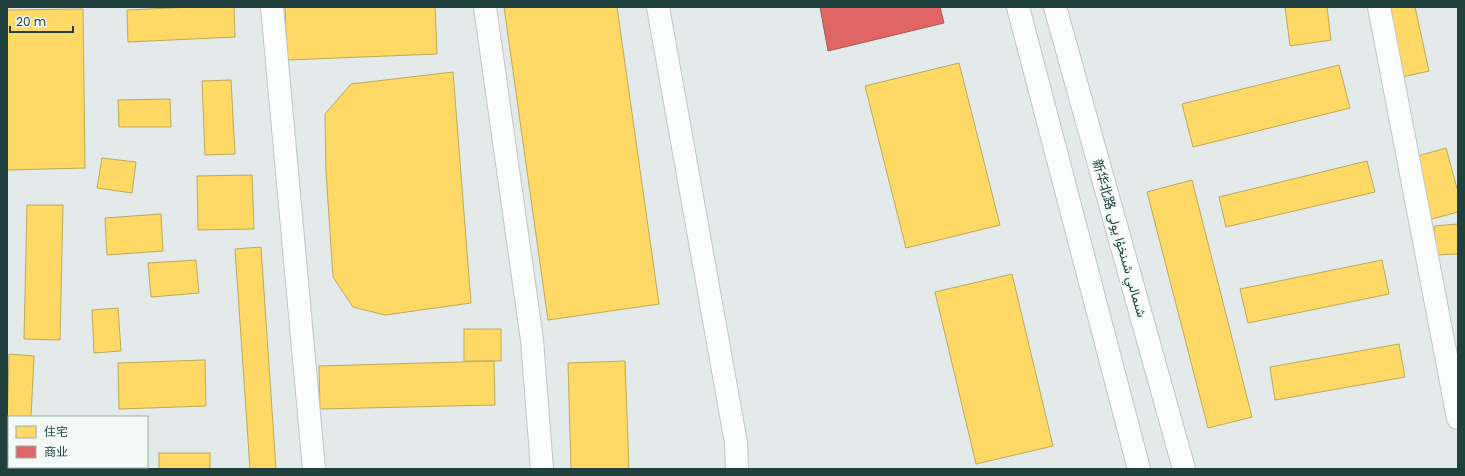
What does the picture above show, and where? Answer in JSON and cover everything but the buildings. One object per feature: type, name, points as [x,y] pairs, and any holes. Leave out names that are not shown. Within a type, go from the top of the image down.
[{"type":"street","points":[[272,7],[314,469]]},
{"type":"street","points":[[485,7],[532,340],[542,469]]},
{"type":"street","points":[[658,7],[736,443],[737,469]]},
{"type":"street","points":[[1018,7],[1139,469]]},
{"type":"street","name":"新华北路 شىمالىي شىنخۇا يولى","points":[[1055,7],[1184,469]]},
{"type":"street","points":[[1378,7],[1458,418]]}]
